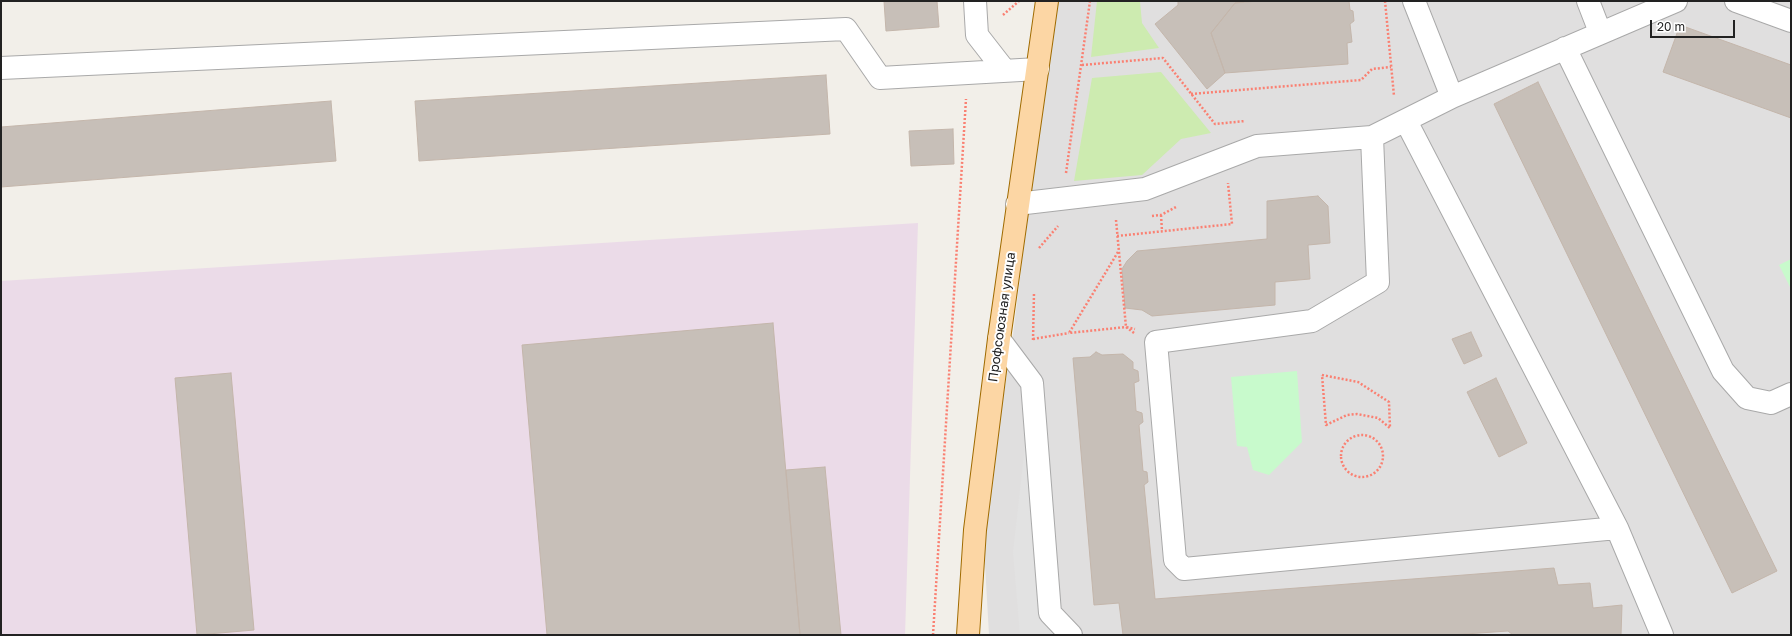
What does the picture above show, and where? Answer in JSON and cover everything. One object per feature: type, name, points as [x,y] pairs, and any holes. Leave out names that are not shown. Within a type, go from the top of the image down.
[{"type":"main road","name":"Профсоюзная улица","points":[[968,635],[975,530],[1017,204],[1047,1]]},
{"type":"lane","points":[[975,1],[977,36],[1005,71]]},
{"type":"lane","points":[[1414,1],[1452,97]]},
{"type":"lane","points":[[1588,1],[1600,32]]},
{"type":"lane","points":[[1017,204],[1146,189],[1257,146],[1372,137],[1452,97],[1600,32],[1676,1]]},
{"type":"lane","points":[[1736,1],[1791,21]]},
{"type":"lane","points":[[1,68],[846,29],[880,78],[1038,69]]},
{"type":"lane","points":[[1565,48],[1723,371],[1747,398],[1771,403],[1791,394]]},
{"type":"lane","points":[[1406,121],[1617,528],[1662,635]]},
{"type":"lane","points":[[1372,137],[1378,282],[1312,321],[1156,342],[1175,560],[1184,568],[1617,528]]},
{"type":"lane","points":[[999,339],[1032,383],[1050,613],[1071,635]]},
{"type":"path","points":[[1062,198],[1082,66],[1090,1]]},
{"type":"path","points":[[1385,1],[1394,100]]},
{"type":"path","points":[[1082,66],[1163,58],[1214,124],[1253,121]]},
{"type":"path","points":[[1191,94],[1361,80],[1372,69],[1391,67]]},
{"type":"path","points":[[933,635],[968,73]]},
{"type":"path","points":[[1117,236],[1232,224],[1228,179],[1221,183]]},
{"type":"path","points":[[1162,231],[1161,215],[1181,204]]},
{"type":"path","points":[[1116,220],[1126,327],[1139,336]]},
{"type":"path","points":[[1069,333],[1119,252]]},
{"type":"path","points":[[1032,338],[1126,327],[1141,330]]},
{"type":"path","points":[[1322,375],[1358,382],[1389,402],[1390,428],[1378,418],[1357,414],[1347,415],[1326,425],[1322,375]]},
{"type":"path","points":[[1354,435],[1369,435],[1380,444],[1384,457],[1378,470],[1372,474],[1366,477],[1352,475],[1342,465],[1341,451],[1343,444],[1354,435]]},
{"type":"shaded area","points":[[1054,1],[1791,1],[1791,635],[989,635],[983,529],[1013,335]]},
{"type":"shaded area","points":[[918,223],[905,635],[1,635],[1,281]]},
{"type":"shaded area","points":[[1032,383],[1050,613],[1071,635],[1020,635],[1013,552]]},
{"type":"green space","points":[[1097,1],[1140,1],[1142,23],[1159,48],[1091,57]]},
{"type":"green space","points":[[1161,72],[1211,133],[1181,139],[1142,175],[1074,181],[1092,78]]},
{"type":"green space","points":[[1791,259],[1791,289],[1779,265]]},
{"type":"green space","points":[[1297,371],[1302,442],[1269,475],[1253,470],[1247,447],[1237,446],[1231,377]]},
{"type":"building","points":[[884,1],[937,1],[939,27],[886,31]]},
{"type":"building","points":[[1178,1],[1244,1],[1235,3],[1211,33],[1225,73],[1207,89],[1155,24],[1178,5]]},
{"type":"building","points":[[1259,1],[1349,1],[1350,10],[1353,11],[1354,21],[1350,24],[1352,42],[1347,43],[1348,64],[1225,73],[1211,33],[1235,3]]},
{"type":"building","points":[[1680,25],[1791,65],[1791,118],[1663,72]]},
{"type":"building","points":[[826,75],[830,134],[419,161],[415,101]]},
{"type":"building","points":[[1538,82],[1777,571],[1732,593],[1494,104]]},
{"type":"building","points":[[331,101],[336,161],[1,187],[1,127]]},
{"type":"building","points":[[953,129],[954,164],[911,166],[909,131]]},
{"type":"building","points":[[1318,196],[1328,206],[1330,243],[1308,245],[1310,279],[1275,282],[1275,305],[1152,316],[1142,310],[1125,308],[1122,269],[1127,261],[1137,251],[1267,239],[1267,201]]},
{"type":"building","points":[[773,323],[800,635],[547,635],[522,345]]},
{"type":"building","points":[[1471,332],[1482,356],[1464,364],[1452,339]]},
{"type":"building","points":[[1096,352],[1102,355],[1123,354],[1133,362],[1133,369],[1138,371],[1139,381],[1134,383],[1136,411],[1142,413],[1143,422],[1139,425],[1143,471],[1147,472],[1148,482],[1144,485],[1155,599],[1554,568],[1558,585],[1590,583],[1593,608],[1622,605],[1621,635],[1513,635],[1508,631],[1451,635],[1123,635],[1119,603],[1094,605],[1073,358],[1090,357]]},
{"type":"building","points":[[231,373],[254,630],[197,635],[175,378]]},
{"type":"building","points":[[1496,378],[1527,443],[1499,457],[1467,392]]},
{"type":"building","points":[[825,467],[841,635],[800,635],[786,470]]}]
